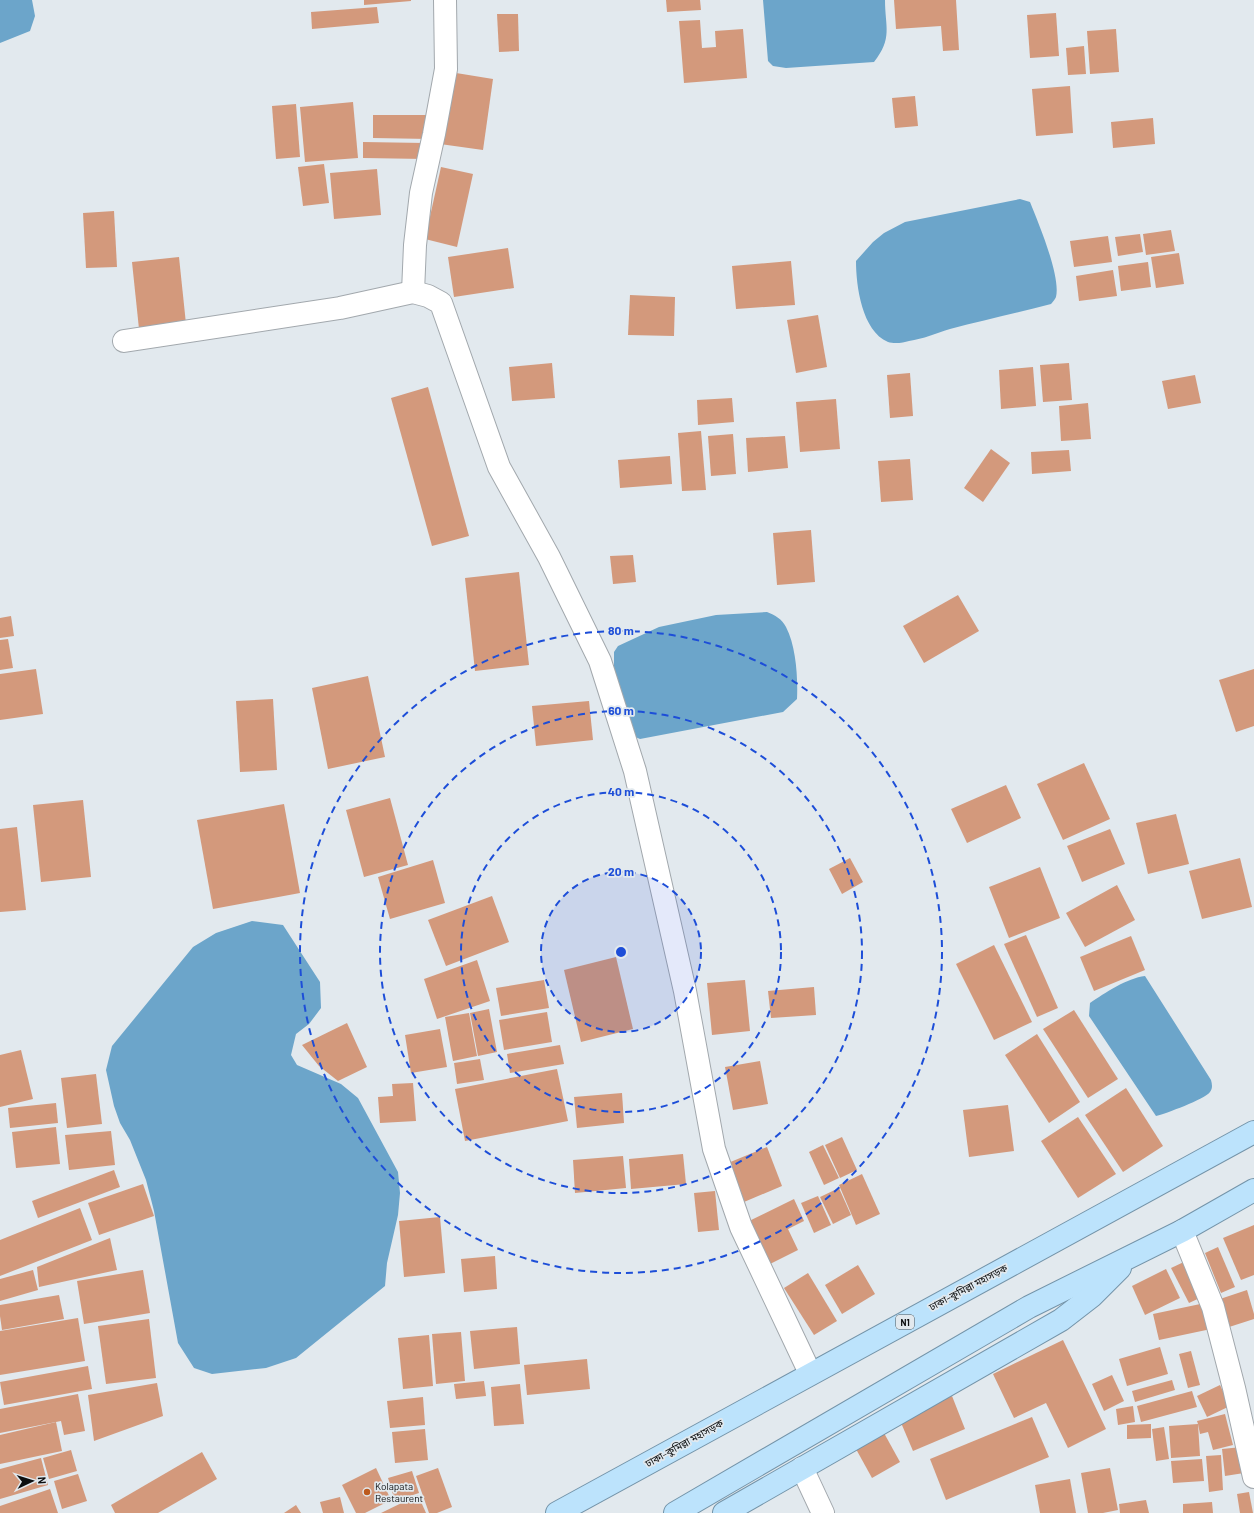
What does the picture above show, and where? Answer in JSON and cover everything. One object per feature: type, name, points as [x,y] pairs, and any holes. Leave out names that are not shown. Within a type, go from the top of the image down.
[{"type":"highway","name":"ঢাকা–কুমিল্লা মহাসড়ক","points":[[557,1513],[810,1373],[1254,1132]]},
{"type":"highway","points":[[675,1513],[1029,1307],[1182,1231],[1254,1190]]},
{"type":"highway","points":[[724,1513],[1061,1320],[1092,1296],[1132,1256]]},
{"type":"street","points":[[413,292],[415,245],[421,193],[446,68],[445,0]]},
{"type":"street","points":[[124,341],[340,308],[413,292],[428,296],[441,303],[499,467],[549,557],[600,661],[635,771],[685,991],[714,1149],[742,1227],[810,1373]]},
{"type":"street","points":[[1182,1231],[1213,1307],[1234,1388],[1254,1477]]},
{"type":"street","points":[[802,1468],[823,1513]]},
{"type":"water","points":[[0,0],[32,0],[35,16],[30,31],[0,43]]},
{"type":"water","points":[[763,0],[885,0],[887,32],[884,46],[874,62],[786,68],[773,66],[768,61]]},
{"type":"water","points":[[1020,199],[1030,202],[1052,263],[1057,288],[1056,297],[1051,304],[904,342],[890,343],[879,336],[866,318],[862,307],[856,271],[856,261],[873,242],[884,233],[905,222]]},
{"type":"water","points":[[767,612],[773,614],[784,624],[794,652],[797,672],[797,699],[783,712],[640,739],[633,736],[614,675],[614,652],[618,646],[659,627],[716,615]]},
{"type":"water","points":[[252,921],[283,925],[320,982],[321,1008],[309,1024],[296,1034],[291,1055],[297,1065],[341,1084],[358,1098],[398,1172],[400,1193],[398,1215],[387,1263],[385,1286],[296,1358],[266,1368],[212,1374],[194,1368],[178,1343],[154,1211],[146,1180],[130,1140],[120,1123],[114,1106],[106,1070],[112,1046],[193,947],[216,933]]},
{"type":"water","points":[[1145,976],[1211,1080],[1212,1084],[1212,1089],[1207,1095],[1156,1116],[1089,1016],[1090,1003],[1124,983],[1138,977]]},
{"type":"building","points":[[364,0],[411,0],[411,1],[364,5]]},
{"type":"building","points":[[666,0],[700,0],[701,10],[667,12]]},
{"type":"building","points":[[894,0],[956,0],[959,50],[943,51],[941,26],[896,29]]},
{"type":"building","points":[[377,7],[379,23],[312,29],[311,12]]},
{"type":"building","points":[[1056,13],[1059,56],[1030,58],[1027,15]]},
{"type":"building","points":[[497,14],[518,14],[519,51],[499,52]]},
{"type":"building","points":[[700,20],[702,48],[716,47],[715,31],[743,29],[747,78],[684,83],[679,21]]},
{"type":"building","points":[[1116,29],[1119,72],[1090,74],[1087,31]]},
{"type":"building","points":[[1084,46],[1086,74],[1068,75],[1066,48]]},
{"type":"building","points":[[450,72],[493,79],[483,150],[440,144]]},
{"type":"building","points":[[1070,86],[1073,133],[1036,136],[1032,89]]},
{"type":"building","points":[[915,96],[918,126],[895,128],[892,98]]},
{"type":"building","points":[[353,102],[358,158],[305,162],[300,107]]},
{"type":"building","points":[[296,104],[300,157],[276,159],[272,106]]},
{"type":"building","points":[[373,115],[430,115],[430,139],[373,138]]},
{"type":"building","points":[[1153,118],[1155,144],[1113,148],[1111,122]]},
{"type":"building","points":[[363,142],[425,143],[425,159],[363,158]]},
{"type":"building","points":[[324,164],[329,203],[303,206],[298,167]]},
{"type":"building","points":[[441,167],[473,174],[457,247],[425,239]]},
{"type":"building","points":[[377,169],[381,215],[334,219],[330,173]]},
{"type":"building","points":[[114,211],[117,267],[86,268],[83,213]]},
{"type":"building","points":[[1171,230],[1175,251],[1146,255],[1143,234]]},
{"type":"building","points":[[1140,234],[1143,252],[1118,256],[1115,237]]},
{"type":"building","points":[[1108,236],[1112,262],[1074,267],[1070,241]]},
{"type":"building","points":[[508,248],[514,288],[454,297],[448,257]]},
{"type":"building","points":[[1179,253],[1184,284],[1156,288],[1151,257]]},
{"type":"building","points":[[179,257],[186,324],[139,329],[132,262]]},
{"type":"building","points":[[791,261],[795,305],[736,309],[732,266]]},
{"type":"building","points":[[1148,262],[1151,287],[1121,291],[1118,266]]},
{"type":"building","points":[[1113,270],[1117,296],[1079,301],[1076,276]]},
{"type":"building","points":[[630,295],[675,297],[674,336],[628,335]]},
{"type":"building","points":[[818,315],[827,367],[796,373],[787,320]]},
{"type":"building","points":[[552,363],[555,398],[512,401],[509,367]]},
{"type":"building","points":[[1069,363],[1072,400],[1043,402],[1040,365]]},
{"type":"building","points":[[1033,367],[1036,406],[1001,409],[999,370]]},
{"type":"building","points":[[910,373],[913,416],[890,418],[887,375]]},
{"type":"building","points":[[1195,375],[1201,403],[1168,409],[1162,381]]},
{"type":"building","points":[[428,387],[469,536],[432,546],[391,398]]},
{"type":"building","points":[[732,398],[734,422],[698,425],[697,400]]},
{"type":"building","points":[[836,399],[840,449],[800,452],[796,402]]},
{"type":"building","points":[[1088,403],[1091,439],[1061,441],[1059,406]]},
{"type":"building","points":[[701,431],[706,490],[682,491],[678,433]]},
{"type":"building","points":[[733,434],[736,474],[711,476],[708,436]]},
{"type":"building","points":[[785,436],[788,468],[748,472],[746,438]]},
{"type":"building","points":[[991,449],[1010,463],[983,502],[964,488]]},
{"type":"building","points":[[1069,450],[1071,471],[1032,474],[1031,452]]},
{"type":"building","points":[[670,456],[672,484],[620,488],[618,460]]},
{"type":"building","points":[[910,459],[913,500],[881,502],[878,461]]},
{"type":"building","points":[[811,530],[815,582],[777,585],[773,533]]},
{"type":"building","points":[[633,555],[636,582],[613,584],[610,556]]},
{"type":"building","points":[[519,572],[529,665],[475,671],[465,578]]},
{"type":"building","points":[[958,595],[979,631],[924,663],[903,626]]},
{"type":"building","points":[[11,616],[14,636],[0,638],[0,618]]},
{"type":"building","points":[[8,639],[13,668],[0,670],[0,640]]},
{"type":"building","points":[[36,669],[43,714],[0,720],[0,674]]},
{"type":"building","points":[[1254,669],[1254,726],[1236,732],[1219,680]]},
{"type":"building","points":[[368,676],[385,757],[328,769],[312,688]]},
{"type":"building","points":[[273,699],[277,770],[240,772],[236,701]]},
{"type":"building","points":[[589,701],[593,740],[536,746],[532,706]]},
{"type":"building","points":[[1084,763],[1110,819],[1063,840],[1037,784]]},
{"type":"building","points":[[1006,785],[1021,818],[967,843],[951,809]]},
{"type":"building","points":[[390,798],[408,865],[364,877],[346,810]]},
{"type":"building","points":[[83,800],[91,877],[41,882],[33,805]]},
{"type":"building","points":[[284,804],[300,893],[213,909],[197,820]]},
{"type":"building","points":[[1176,814],[1189,864],[1148,874],[1136,823]]},
{"type":"building","points":[[17,827],[26,910],[0,912],[0,829]]},
{"type":"building","points":[[1110,829],[1125,864],[1082,882],[1067,846]]},
{"type":"building","points":[[850,858],[863,882],[842,894],[829,869]]},
{"type":"building","points":[[1240,858],[1252,907],[1202,919],[1189,871]]},
{"type":"building","points":[[433,860],[445,903],[390,919],[378,877]]},
{"type":"building","points":[[1040,867],[1060,918],[1009,938],[989,887]]},
{"type":"building","points":[[1117,885],[1135,920],[1085,947],[1066,913]]},
{"type":"building","points":[[492,896],[509,942],[446,966],[428,920]]},
{"type":"building","points":[[1026,935],[1058,1008],[1037,1017],[1004,944]]},
{"type":"building","points":[[1131,936],[1145,970],[1094,991],[1080,957]]},
{"type":"building","points":[[994,945],[1032,1022],[994,1040],[956,964]]},
{"type":"building","points":[[616,957],[633,1029],[581,1042],[564,970]]},
{"type":"building","points":[[477,960],[490,1001],[437,1019],[424,979]]},
{"type":"building","points":[[544,980],[549,1008],[501,1016],[496,988]]},
{"type":"building","points":[[745,980],[750,1031],[712,1035],[707,983]]},
{"type":"building","points":[[814,987],[816,1015],[771,1018],[768,991]]},
{"type":"building","points":[[489,1009],[497,1052],[478,1056],[470,1013]]},
{"type":"building","points":[[1074,1010],[1118,1079],[1088,1098],[1043,1029]]},
{"type":"building","points":[[547,1012],[552,1042],[504,1050],[499,1020]]},
{"type":"building","points":[[469,1013],[477,1056],[453,1061],[445,1017]]},
{"type":"building","points":[[347,1023],[367,1067],[338,1081],[319,1066],[302,1045]]},
{"type":"building","points":[[440,1029],[447,1067],[411,1073],[405,1035]]},
{"type":"building","points":[[1037,1034],[1080,1102],[1049,1123],[1005,1055]]},
{"type":"building","points":[[560,1045],[564,1064],[510,1073],[507,1054]]},
{"type":"building","points":[[21,1050],[33,1099],[0,1107],[0,1055]]},
{"type":"building","points":[[480,1059],[484,1080],[457,1084],[454,1063]]},
{"type":"building","points":[[760,1061],[768,1104],[733,1110],[725,1067]]},
{"type":"building","points":[[557,1069],[568,1121],[465,1141],[455,1089]]},
{"type":"building","points":[[96,1074],[102,1124],[67,1128],[61,1078]]},
{"type":"building","points":[[413,1083],[416,1121],[380,1123],[378,1097],[393,1096],[392,1084]]},
{"type":"building","points":[[1126,1088],[1163,1146],[1123,1172],[1085,1115]]},
{"type":"building","points":[[622,1093],[624,1123],[577,1128],[574,1097]]},
{"type":"building","points":[[56,1103],[58,1123],[10,1128],[8,1108]]},
{"type":"building","points":[[1008,1105],[1014,1151],[969,1157],[963,1110]]},
{"type":"building","points":[[1078,1117],[1116,1174],[1078,1198],[1041,1141]]},
{"type":"building","points":[[56,1127],[60,1164],[16,1168],[12,1132]]},
{"type":"building","points":[[111,1131],[115,1165],[69,1170],[65,1135]]},
{"type":"building","points":[[842,1137],[857,1170],[840,1178],[825,1145]]},
{"type":"building","points":[[823,1145],[839,1178],[824,1185],[809,1152]]},
{"type":"building","points":[[767,1147],[782,1186],[744,1202],[728,1163]]},
{"type":"building","points":[[683,1154],[686,1184],[631,1189],[629,1159]]},
{"type":"building","points":[[623,1156],[626,1188],[575,1193],[573,1160]]},
{"type":"building","points":[[114,1170],[120,1187],[38,1218],[32,1201]]},
{"type":"building","points":[[862,1174],[880,1214],[856,1225],[839,1185]]},
{"type":"building","points":[[143,1184],[154,1216],[99,1235],[88,1203]]},
{"type":"building","points":[[839,1188],[851,1215],[833,1224],[820,1197]]},
{"type":"building","points":[[715,1191],[719,1230],[698,1232],[694,1193]]},
{"type":"building","points":[[818,1196],[831,1225],[814,1233],[801,1203]]},
{"type":"building","points":[[794,1199],[804,1221],[788,1229],[798,1250],[768,1265],[747,1222]]},
{"type":"building","points":[[80,1208],[92,1240],[0,1276],[0,1240]]},
{"type":"building","points":[[440,1217],[445,1273],[404,1277],[399,1221]]},
{"type":"building","points":[[1254,1225],[1254,1275],[1241,1280],[1223,1238]]},
{"type":"building","points":[[110,1238],[117,1270],[39,1287],[37,1267]]},
{"type":"building","points":[[1218,1247],[1235,1287],[1221,1293],[1205,1253]]},
{"type":"building","points":[[495,1256],[497,1289],[464,1292],[461,1259]]},
{"type":"building","points":[[1186,1261],[1204,1296],[1189,1303],[1171,1268]]},
{"type":"building","points":[[858,1265],[875,1294],[842,1314],[825,1285]]},
{"type":"building","points":[[1166,1269],[1180,1298],[1145,1315],[1132,1286]]},
{"type":"building","points":[[33,1270],[38,1290],[0,1301],[0,1279]]},
{"type":"building","points":[[143,1270],[150,1313],[84,1324],[77,1281]]},
{"type":"building","points":[[808,1273],[837,1321],[814,1335],[784,1288]]},
{"type":"building","points":[[1247,1290],[1254,1319],[1226,1328],[1217,1300]]},
{"type":"building","points":[[59,1295],[64,1319],[2,1330],[0,1305]]},
{"type":"building","points":[[1205,1303],[1211,1329],[1159,1340],[1153,1314]]},
{"type":"building","points":[[78,1318],[85,1361],[0,1375],[0,1331]]},
{"type":"building","points":[[149,1319],[156,1378],[106,1384],[98,1326]]},
{"type":"building","points":[[517,1327],[520,1364],[474,1369],[470,1331]]},
{"type":"building","points":[[461,1332],[465,1381],[436,1384],[432,1334]]},
{"type":"building","points":[[429,1335],[433,1386],[403,1389],[398,1338]]},
{"type":"building","points":[[1063,1340],[1106,1429],[1068,1448],[1046,1403],[1014,1418],[993,1374]]},
{"type":"building","points":[[1160,1347],[1168,1374],[1127,1386],[1119,1359]]},
{"type":"building","points":[[1191,1351],[1200,1385],[1188,1388],[1179,1354]]},
{"type":"building","points":[[587,1359],[590,1389],[527,1395],[524,1365]]},
{"type":"building","points":[[88,1366],[92,1389],[4,1405],[0,1382]]},
{"type":"building","points":[[1112,1375],[1124,1401],[1104,1411],[1092,1384]]},
{"type":"building","points":[[1172,1380],[1175,1390],[1135,1402],[1132,1391]]},
{"type":"building","points":[[484,1381],[486,1396],[456,1399],[454,1384]]},
{"type":"building","points":[[157,1383],[163,1416],[94,1441],[88,1395]]},
{"type":"building","points":[[520,1384],[524,1424],[494,1426],[491,1387]]},
{"type":"building","points":[[1220,1385],[1230,1406],[1207,1417],[1197,1396]]},
{"type":"building","points":[[1192,1391],[1197,1407],[1141,1422],[1137,1406]]},
{"type":"building","points":[[78,1394],[85,1431],[64,1435],[61,1421],[0,1433],[0,1409]]},
{"type":"building","points":[[952,1396],[965,1429],[913,1451],[899,1418]]},
{"type":"building","points":[[423,1397],[425,1425],[390,1428],[387,1401]]},
{"type":"building","points":[[1133,1406],[1135,1422],[1118,1425],[1116,1409]]},
{"type":"building","points":[[1225,1414],[1233,1445],[1213,1450],[1208,1432],[1200,1434],[1197,1421]]},
{"type":"building","points":[[1032,1417],[1049,1457],[946,1500],[930,1459]]},
{"type":"building","points":[[56,1422],[62,1451],[0,1464],[0,1435]]},
{"type":"building","points":[[1151,1424],[1151,1438],[1127,1439],[1127,1425]]},
{"type":"building","points":[[1198,1424],[1200,1456],[1171,1458],[1169,1426]]},
{"type":"building","points":[[1164,1427],[1169,1459],[1156,1461],[1152,1429]]},
{"type":"building","points":[[425,1429],[428,1460],[395,1463],[392,1432]]},
{"type":"building","points":[[884,1433],[900,1462],[872,1478],[856,1449]]},
{"type":"building","points":[[1242,1447],[1244,1473],[1225,1476],[1222,1449]]},
{"type":"building","points":[[71,1450],[77,1471],[49,1479],[43,1458]]},
{"type":"building","points":[[202,1452],[217,1479],[158,1513],[115,1513],[111,1505]]},
{"type":"building","points":[[1221,1455],[1223,1490],[1209,1492],[1206,1456]]},
{"type":"building","points":[[41,1458],[48,1485],[0,1499],[0,1469]]},
{"type":"building","points":[[1202,1459],[1204,1481],[1173,1483],[1171,1461]]},
{"type":"building","name":"Kolapata Restaurent","points":[[376,1468],[391,1500],[365,1513],[356,1513],[342,1485]]},
{"type":"building","points":[[438,1468],[452,1507],[437,1513],[429,1513],[416,1476]]},
{"type":"building","points":[[1110,1468],[1118,1510],[1103,1513],[1088,1513],[1081,1473]]},
{"type":"building","points":[[412,1471],[419,1493],[395,1501],[388,1478]]},
{"type":"building","points":[[78,1474],[87,1501],[62,1509],[54,1481]]},
{"type":"building","points":[[1070,1479],[1076,1513],[1040,1513],[1035,1485]]},
{"type":"building","points":[[50,1489],[58,1513],[0,1513],[0,1506]]},
{"type":"building","points":[[1249,1492],[1253,1513],[1240,1513],[1237,1494]]},
{"type":"building","points":[[418,1495],[426,1513],[381,1513]]},
{"type":"building","points":[[340,1497],[344,1513],[323,1513],[320,1502]]},
{"type":"building","points":[[1146,1500],[1149,1513],[1120,1513],[1119,1504]]},
{"type":"building","points":[[1212,1502],[1213,1513],[1183,1513],[1183,1504]]},
{"type":"building","points":[[296,1505],[301,1513],[284,1513]]},
{"type":"place","name":"Kolapata Restaurent","points":[[367,1492]]}]
